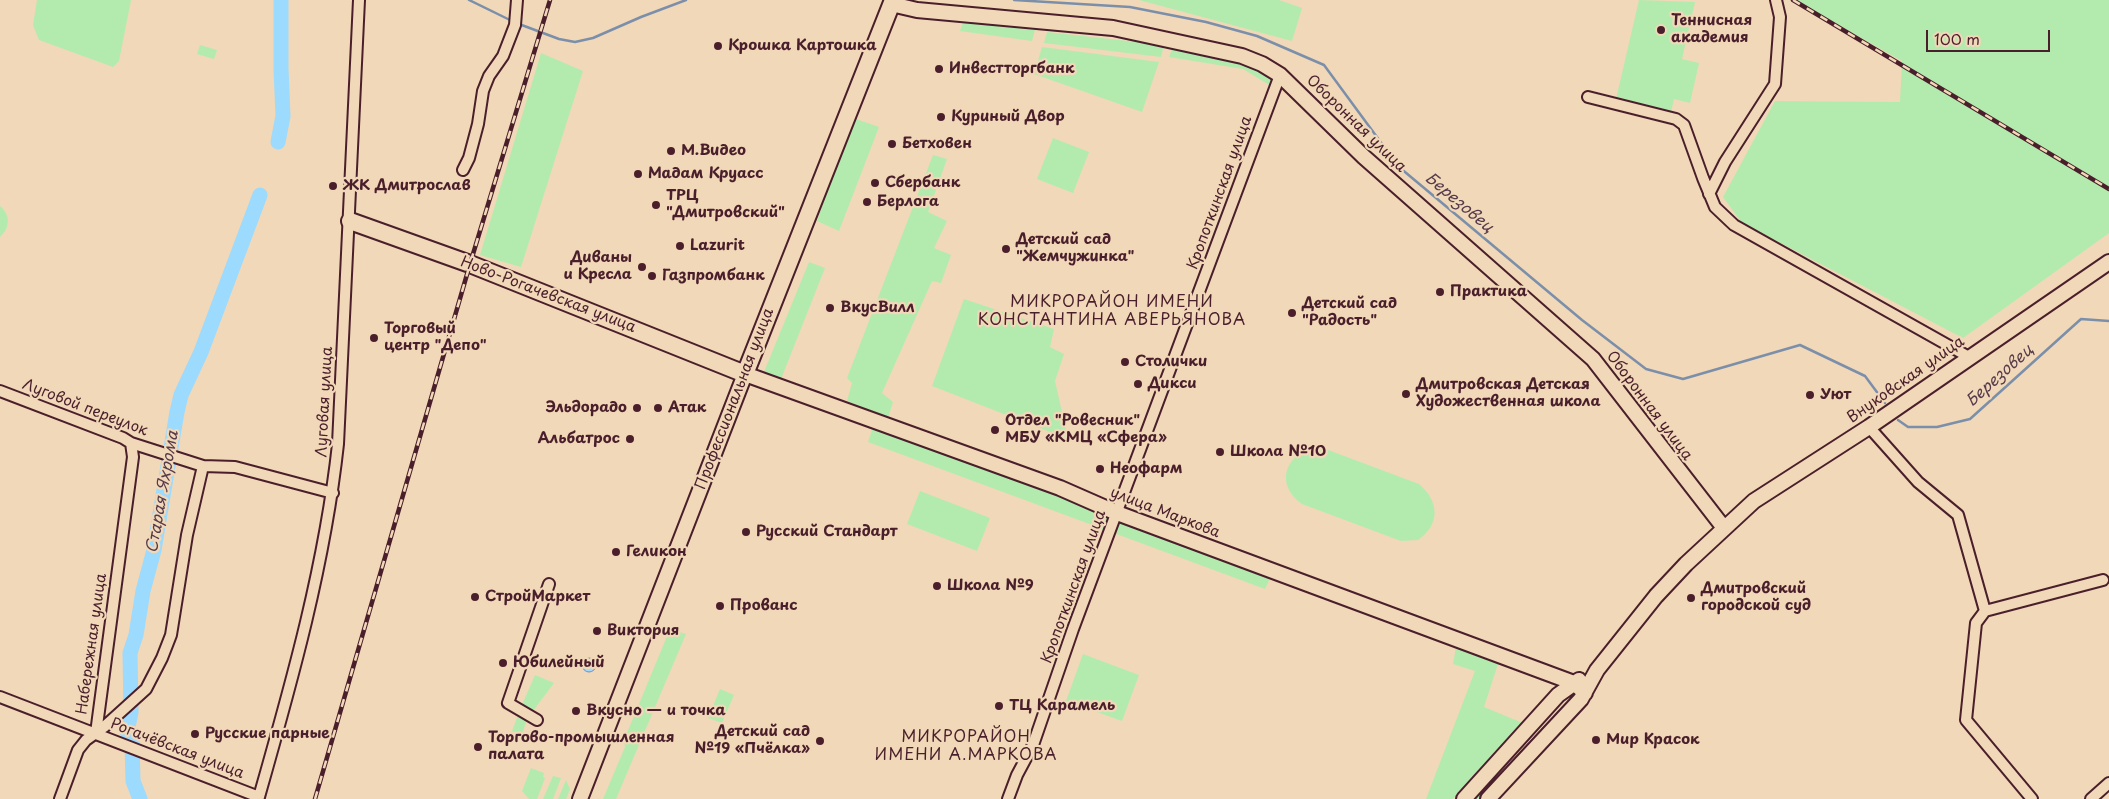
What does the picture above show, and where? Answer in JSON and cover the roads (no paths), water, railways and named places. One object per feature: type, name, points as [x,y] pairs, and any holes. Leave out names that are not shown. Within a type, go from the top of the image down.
[{"type":"main road","name":"Профессиональная улица","points":[[745,374],[892,2]]},
{"type":"main road","name":"Ново-Рогачевская улица","points":[[350,221],[470,264],[745,374]]},
{"type":"street","name":"Луговая улица","points":[[259,797],[294,675],[332,494],[338,444],[359,0]]},
{"type":"street","points":[[463,170],[469,158],[478,124],[483,91],[489,76],[504,56],[516,22],[517,0]]},
{"type":"street","points":[[1709,194],[1725,162],[1776,84],[1780,17],[1776,0]]},
{"type":"street","name":"Оборонная улица","points":[[892,2],[917,10],[1113,28],[1242,56],[1262,64],[1280,75],[1364,157],[1593,359],[1724,528]]},
{"type":"street","name":"Кропоткинская улица","points":[[1008,799],[1017,775],[1033,744],[1280,75]]},
{"type":"street","points":[[1588,97],[1676,120],[1684,125],[1715,207],[1734,225],[1969,357]]},
{"type":"street","name":"Внуковская улица","points":[[1597,670],[1656,596],[1686,564],[1754,501],[1869,427],[2109,262]]},
{"type":"street","points":[[2083,280],[2109,274]]},
{"type":"street","name":"улица Маркова","points":[[745,374],[1060,488],[1117,513],[1574,683]]},
{"type":"street","name":"Профессиональная улица","points":[[580,799],[745,374]]},
{"type":"street","name":"Луговой переулок","points":[[0,391],[123,438],[131,443],[203,466],[235,467],[332,494]]},
{"type":"street","points":[[1869,427],[1918,482],[1958,515],[1985,611]]},
{"type":"street","name":"Набережная улица","points":[[96,733],[133,456],[131,443]]},
{"type":"street","name":"Набережная улица","points":[[96,733],[146,689],[162,658],[171,635],[187,535],[203,466]]},
{"type":"street","points":[[2032,799],[1966,720],[1976,623],[1985,611],[2103,580]]},
{"type":"street","points":[[537,720],[508,703],[549,584]]},
{"type":"street","points":[[1464,799],[1563,690],[1597,670]]},
{"type":"street","points":[[1488,799],[1585,693],[1597,670]]},
{"type":"street","points":[[1574,683],[1585,693]]},
{"type":"street","name":"Рогачёвская улица","points":[[0,697],[259,797]]},
{"type":"street","points":[[60,799],[78,750],[86,740],[96,733]]},
{"type":"street","points":[[1489,772],[1502,784]]},
{"type":"street","points":[[2091,799],[2109,783]]},
{"type":"water","points":[[589,658],[594,660],[596,665],[594,670],[589,672],[584,670],[582,665],[584,660]]},
{"type":"waterway","name":"Старая Яхрома","points":[[278,142],[283,116],[281,0]]},
{"type":"waterway","name":"Березовец","points":[[469,0],[512,21]]},
{"type":"waterway","name":"Березовец","points":[[519,24],[559,39],[575,42],[593,38],[686,0]]},
{"type":"waterway","name":"Березовец","points":[[1014,0],[1130,7],[1206,22],[1257,36],[1324,65],[1399,167],[1582,320],[1646,369],[1683,379],[1800,345],[1865,376],[1885,403]]},
{"type":"waterway","name":"Старая Яхрома","points":[[140,799],[133,781],[132,741],[127,732],[131,712],[130,653],[136,635],[143,591],[154,550],[177,412],[181,395],[201,352],[260,195]]},
{"type":"waterway","name":"Березовец","points":[[1898,420],[1908,427],[1937,427],[1970,419],[2081,319],[2109,321]]},
{"type":"railway","points":[[315,799],[470,264],[550,0]]},
{"type":"railway","points":[[1793,0],[2109,189]]},
{"type":"place","name":"Теннисная академия","points":[[1661,30]]},
{"type":"place","name":"Крошка Картошка","points":[[718,46]]},
{"type":"place","name":"Инвестторгбанк","points":[[939,69]]},
{"type":"place","name":"Куриный Двор","points":[[941,117]]},
{"type":"place","name":"Бетховен","points":[[892,144]]},
{"type":"place","name":"М.Видео","points":[[671,151]]},
{"type":"place","name":"Мадам Круасс","points":[[638,174]]},
{"type":"place","name":"Сбербанк","points":[[875,183]]},
{"type":"place","name":"ЖК Дмитрослав","points":[[333,186]]},
{"type":"place","name":"Берлога","points":[[867,202]]},
{"type":"place","name":"ТРЦ \"Дмитровский\"","points":[[656,205]]},
{"type":"place","name":"Lazurit","points":[[680,246]]},
{"type":"place","name":"Детский сад \"Жемчужинка\"","points":[[1006,249]]},
{"type":"place","name":"Диваны и Кресла","points":[[642,267]]},
{"type":"place","name":"Газпромбанк","points":[[652,276]]},
{"type":"place","name":"Практика","points":[[1440,292]]},
{"type":"place","name":"ВкусВилл","points":[[830,308]]},
{"type":"place","name":"Детский сад \"Радость\"","points":[[1292,313]]},
{"type":"place","name":"Торговый центр \"Депо\"","points":[[374,338]]},
{"type":"place","name":"Столички","points":[[1125,362]]},
{"type":"place","name":"Дикси","points":[[1138,384]]},
{"type":"place","name":"Дмитровская Детская Художественная школа","points":[[1406,394]]},
{"type":"place","name":"Уют","points":[[1810,395]]},
{"type":"place","name":"Эльдорадо","points":[[637,408]]},
{"type":"place","name":"Атак","points":[[658,408]]},
{"type":"place","name":"Отдел \"Ровесник\" МБУ «КМЦ «Сфера»","points":[[995,430]]},
{"type":"place","name":"Альбатрос","points":[[630,439]]},
{"type":"place","name":"Школа №10","points":[[1220,452]]},
{"type":"place","name":"Неофарм","points":[[1100,469]]},
{"type":"place","name":"Русский Стандарт","points":[[746,532]]},
{"type":"place","name":"Геликон","points":[[616,552]]},
{"type":"place","name":"Школа №9","points":[[937,586]]},
{"type":"place","name":"СтройМаркет","points":[[475,597]]},
{"type":"place","name":"Дмитровский городской суд","points":[[1691,598]]},
{"type":"place","name":"Прованс","points":[[720,606]]},
{"type":"place","name":"Виктория","points":[[597,631]]},
{"type":"place","name":"Юбилейный","points":[[503,663]]},
{"type":"place","name":"ТЦ Карамель","points":[[999,706]]},
{"type":"place","name":"Вкусно — и точка","points":[[576,711]]},
{"type":"place","name":"Русские парные","points":[[195,734]]},
{"type":"place","name":"Мир Красок","points":[[1596,740]]},
{"type":"place","name":"Детский сад №19 «Пчёлка»","points":[[820,741]]},
{"type":"place","name":"Торгово-промышленная палата","points":[[478,747]]},
{"type":"district","name":"МИКРОРАЙОН ИМЕНИ КОНСТАНТИНА АВЕРЬЯНОВА","points":[[1112,312]]},
{"type":"district","name":"МИКРОРАЙОН ИМЕНИ А.МАРКОВА","points":[[966,747]]}]
